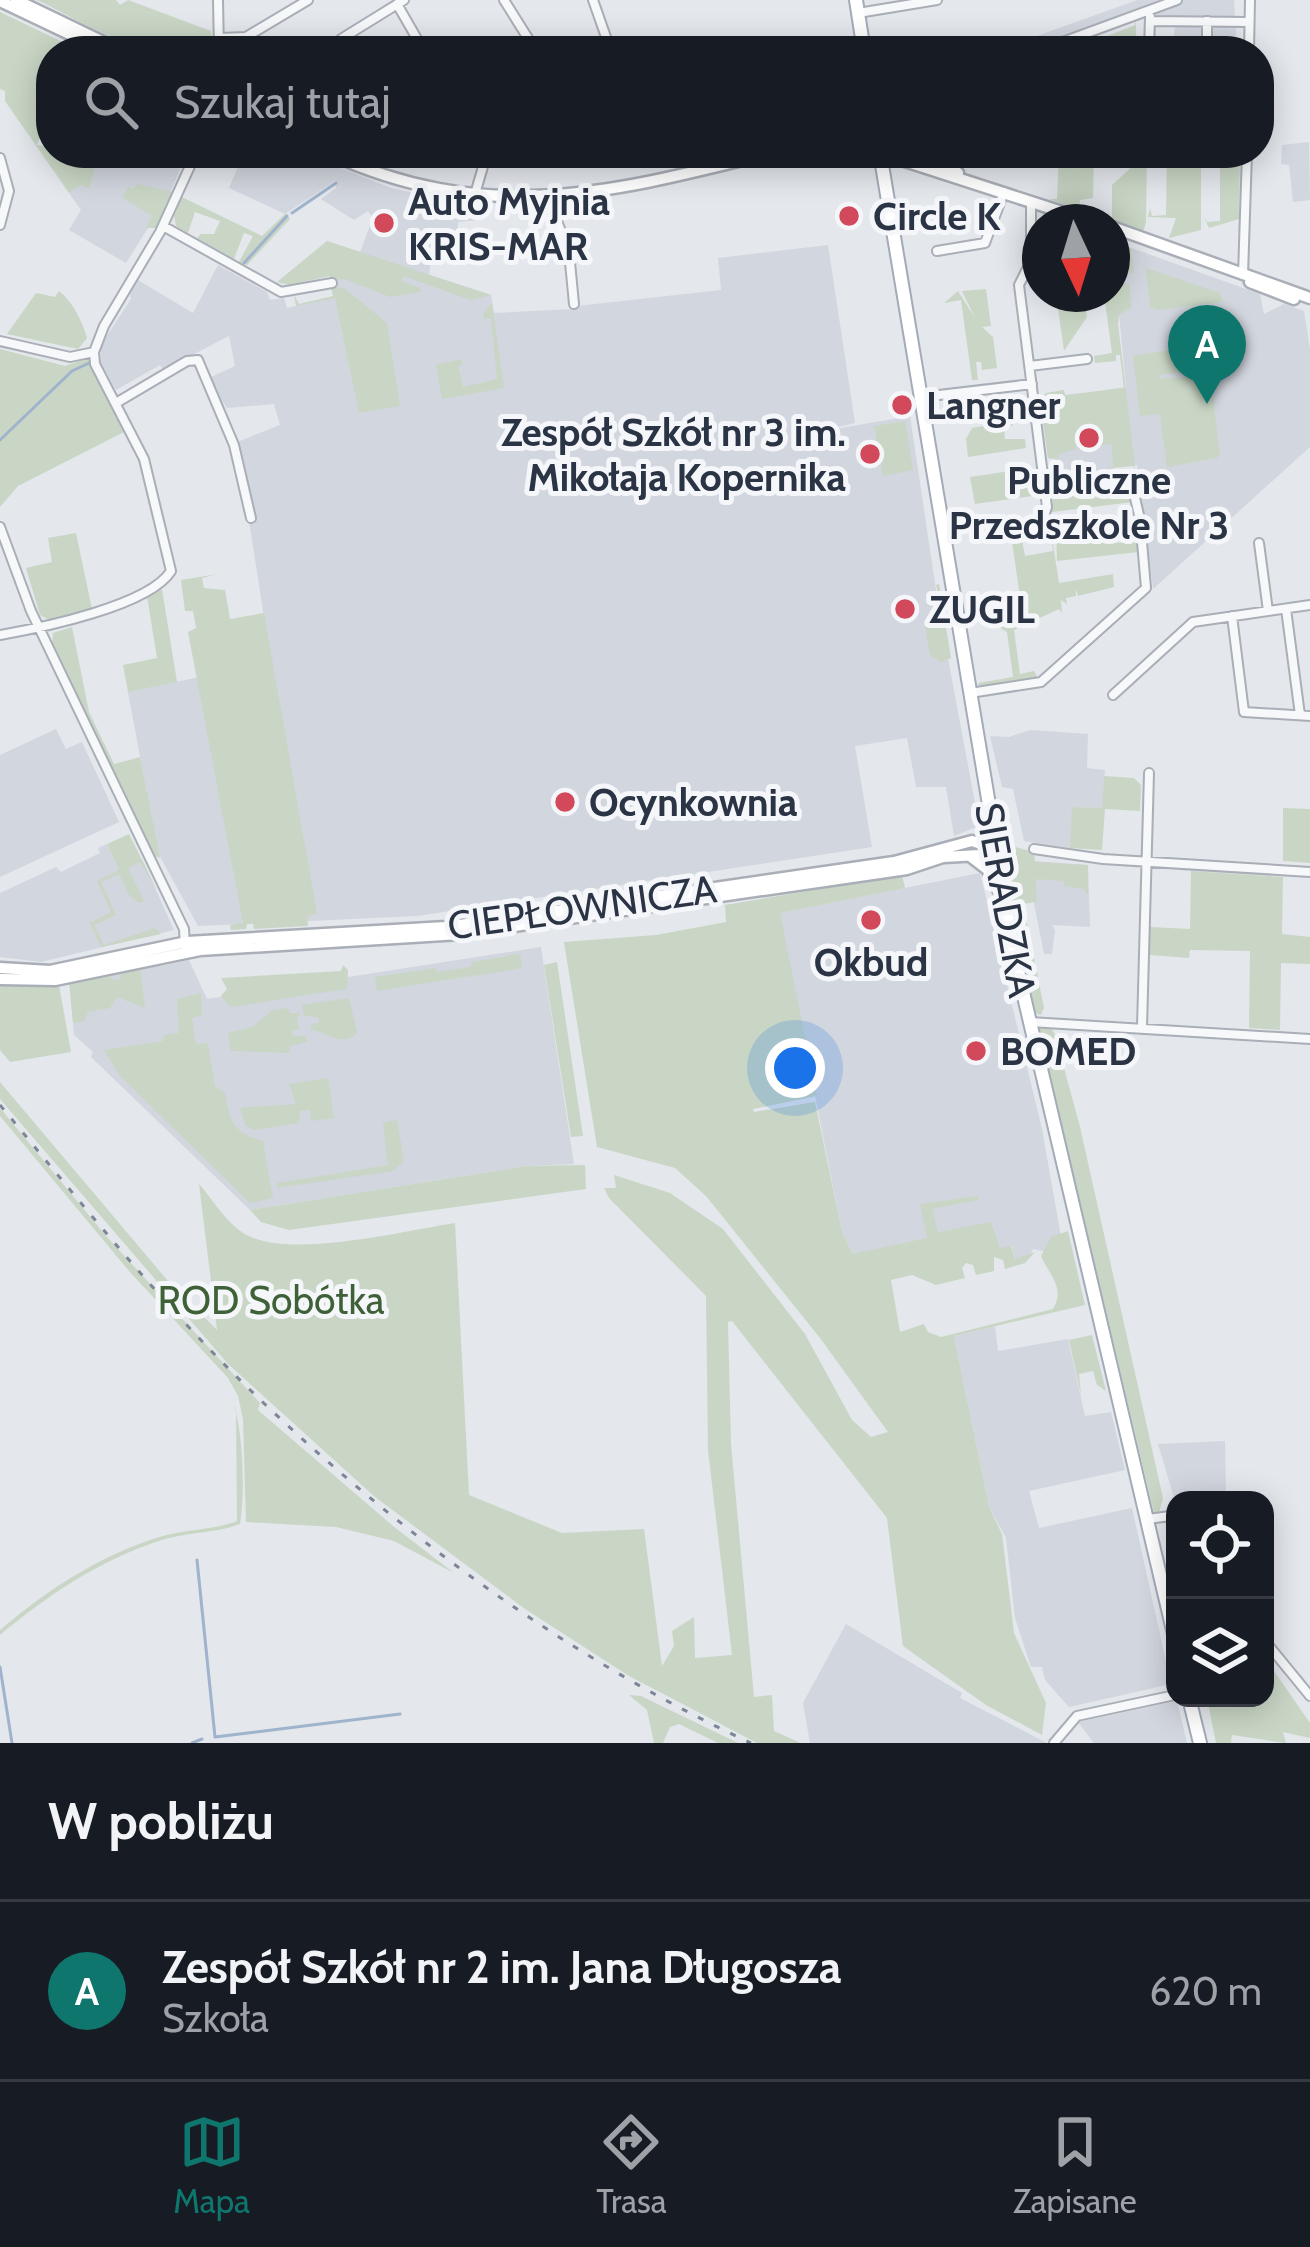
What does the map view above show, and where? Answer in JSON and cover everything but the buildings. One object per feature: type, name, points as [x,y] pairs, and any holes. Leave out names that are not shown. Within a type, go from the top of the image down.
[{"type":"main road","points":[[16,0],[91,36]]},
{"type":"main road","points":[[0,1],[74,36]]},
{"type":"main road","points":[[857,6],[862,36]]},
{"type":"main road","points":[[367,168],[398,180],[476,196],[548,198],[705,168]]},
{"type":"main road","name":"SIERADZKA","points":[[882,168],[1004,901],[1166,1601]]},
{"type":"main road","points":[[932,168],[1037,204]]},
{"type":"main road","points":[[948,168],[966,178]]},
{"type":"main road","points":[[1130,237],[1310,301]]},
{"type":"main road","points":[[972,842],[991,816]]},
{"type":"main road","points":[[972,842],[996,849]]},
{"type":"main road","name":"CIEPŁOWNICZA","points":[[0,968],[50,971],[184,947],[461,926],[906,860],[972,842]]},
{"type":"main road","name":"CIEPŁOWNICZA","points":[[0,979],[63,980],[184,947],[200,950],[460,934],[907,869],[948,856],[996,849]]},
{"type":"main road","points":[[970,856],[987,869],[1004,901]]},
{"type":"main road","points":[[1191,1707],[1200,1743]]},
{"type":"street","points":[[218,0],[220,36]]},
{"type":"street","points":[[248,36],[308,0]]},
{"type":"street","points":[[504,0],[527,36]]},
{"type":"street","points":[[857,6],[937,0]]},
{"type":"street","points":[[1086,36],[1149,16],[1177,0]]},
{"type":"street","points":[[1249,36],[1250,0]]},
{"type":"street","points":[[597,1],[606,36]]},
{"type":"street","points":[[346,36],[401,2],[417,36]]},
{"type":"street","points":[[1149,16],[1249,22]]},
{"type":"street","points":[[1149,16],[1149,36]]},
{"type":"street","points":[[1207,36],[1208,21]]},
{"type":"street","points":[[0,158],[9,191],[0,225]]},
{"type":"street","points":[[0,635],[90,615],[161,583],[171,571],[146,464],[95,364],[94,352],[189,168]]},
{"type":"street","points":[[476,196],[483,168]]},
{"type":"street","points":[[1242,277],[1246,168]]},
{"type":"street","points":[[937,251],[985,243],[1004,192]]},
{"type":"street","points":[[548,198],[568,252],[574,304]]},
{"type":"street","points":[[1031,202],[1031,261],[1018,284],[1045,488],[1044,516]]},
{"type":"street","points":[[163,226],[281,292],[332,283]]},
{"type":"street","points":[[0,340],[70,357],[94,352]]},
{"type":"street","points":[[1030,366],[1087,359]]},
{"type":"street","points":[[116,403],[187,361],[198,361],[234,446],[251,518]]},
{"type":"street","points":[[920,398],[1031,384]]},
{"type":"street","points":[[970,693],[1041,682],[1143,592],[1147,580],[1131,481],[1045,488]]},
{"type":"street","points":[[0,527],[40,628],[183,926],[184,947]]},
{"type":"street","points":[[1259,543],[1268,611]]},
{"type":"street","points":[[1113,695],[1193,622],[1310,605]]},
{"type":"street","points":[[1232,616],[1244,712],[1305,715],[1286,609]]},
{"type":"street","points":[[1142,1027],[1149,772]]},
{"type":"street","points":[[1034,850],[1310,872]]},
{"type":"street","points":[[1029,1022],[1310,1039]]},
{"type":"street","points":[[1147,1520],[1166,1517]]},
{"type":"street","points":[[1274,1652],[1310,1696]]},
{"type":"street","points":[[1054,1743],[1077,1716],[1166,1697]]},
{"type":"shaded area","points":[[1137,0],[1234,0],[1236,36],[1174,36],[1175,20],[1157,20],[1156,5],[1071,36],[1037,36]]},
{"type":"shaded area","points":[[1309,142],[1310,200],[1293,202],[1289,165],[1281,164],[1282,145]]},
{"type":"shaded area","points":[[95,168],[181,168],[126,263],[69,230],[81,210],[69,193],[80,184],[89,187]]},
{"type":"shaded area","points":[[238,168],[341,168],[391,188],[476,206],[478,220],[458,222],[457,248],[433,246],[429,275],[491,295],[494,313],[573,309],[721,290],[718,258],[828,245],[855,423],[818,432],[910,416],[976,827],[954,836],[946,787],[916,787],[907,738],[855,746],[872,847],[417,916],[198,926],[158,853],[128,692],[271,662],[249,521],[254,515],[237,442],[280,425],[274,404],[227,408],[220,398],[211,377],[235,366],[229,336],[116,390],[101,362],[101,345],[138,280],[193,313],[218,265],[267,292],[270,300],[284,298],[287,308],[334,297],[324,244],[360,252],[373,218],[368,211],[354,220],[321,199],[336,188],[335,181],[285,214],[229,188]]},
{"type":"shaded area","points":[[1130,247],[1260,294],[1264,314],[1284,304],[1304,311],[1310,350],[1310,447],[1153,589],[1137,465],[1114,467],[1114,475],[1064,481],[1058,460],[1048,458],[1040,400],[1126,387],[1119,312],[1130,312]]},
{"type":"shaded area","points":[[56,729],[66,749],[82,742],[119,822],[0,877],[0,755]]},
{"type":"shaded area","points":[[1030,730],[1088,734],[1087,768],[1105,770],[1102,808],[1073,807],[1070,848],[1024,841],[1013,789],[1002,787],[990,736],[1009,737]]},
{"type":"shaded area","points":[[107,844],[119,870],[142,859],[174,930],[41,962],[0,957],[0,893],[56,867],[61,872],[100,853],[98,848]]},
{"type":"shaded area","points":[[1034,861],[1088,865],[1090,927],[1052,925],[1052,954],[1044,954],[1027,868]]},
{"type":"shaded area","points":[[980,873],[1042,1129],[1063,1248],[1033,1249],[1030,1256],[1015,1260],[1012,1246],[866,1279],[842,1232],[779,913]]},
{"type":"shaded area","points":[[541,947],[574,1164],[527,1166],[250,1210],[91,1057],[93,1052],[74,1035],[70,988],[79,981],[156,961],[162,966],[189,960],[207,999]]},
{"type":"shaded area","points":[[995,1326],[998,1351],[1068,1339],[1085,1416],[1111,1412],[1125,1470],[1029,1491],[1039,1528],[1132,1508],[1166,1661],[1166,1685],[1069,1707],[1045,1680],[1042,1667],[1031,1667],[1015,1618],[1006,1538],[989,1507],[954,1336]]},
{"type":"shaded area","points":[[1225,1441],[1226,1491],[1172,1491],[1158,1444]]},
{"type":"shaded area","points":[[846,1624],[962,1693],[960,1698],[1047,1743],[810,1743],[803,1703]]},
{"type":"shaded area","points":[[1166,1703],[1178,1707],[1187,1743],[1094,1743],[1078,1722]]},
{"type":"green space","points":[[37,0],[116,0],[120,5],[128,0],[211,31],[212,36],[110,36]]},
{"type":"green space","points":[[0,12],[50,36],[36,36],[36,146],[0,89]]},
{"type":"green space","points":[[1136,17],[1136,36],[1108,36],[1135,25]]},
{"type":"green space","points":[[52,168],[95,168],[89,188],[80,185],[69,193]]},
{"type":"green space","points":[[1058,168],[1094,168],[1093,198],[1080,200],[1080,204],[1049,199],[1057,199]]},
{"type":"green space","points":[[1131,168],[1147,168],[1143,232],[1130,228],[1130,204],[1112,204],[1112,185]]},
{"type":"green space","points":[[1167,168],[1201,168],[1201,230],[1169,238],[1176,218],[1148,217],[1150,208],[1152,216],[1166,215]]},
{"type":"green space","points":[[1220,168],[1240,168],[1239,219],[1209,228],[1203,215],[1207,222],[1220,221]]},
{"type":"green space","points":[[136,184],[174,192],[158,228],[146,228],[152,216],[123,198],[128,187],[134,189]]},
{"type":"green space","points":[[182,197],[262,236],[286,213],[290,219],[247,265],[239,262],[253,236],[244,233],[234,259],[197,238],[214,234],[220,221],[195,212],[188,233],[176,226],[174,216]]},
{"type":"green space","points":[[327,241],[491,295],[470,300],[404,276],[402,281],[421,292],[390,297],[330,276],[289,285],[277,282]]},
{"type":"green space","points":[[1146,268],[1220,293],[1223,302],[1150,307]]},
{"type":"green space","points":[[331,287],[344,288],[387,323],[400,406],[359,413],[335,298],[296,306],[294,295],[299,304],[333,296]]},
{"type":"green space","points":[[986,289],[991,326],[982,327],[993,337],[997,368],[982,370],[981,362],[976,362],[978,380],[972,380],[961,300],[944,303],[958,291],[975,318],[962,291]]},
{"type":"green space","points":[[59,291],[73,306],[87,338],[78,349],[7,334],[36,293],[55,297]]},
{"type":"green space","points":[[492,303],[504,388],[442,399],[436,365],[461,359],[463,387],[497,379],[491,318],[484,319],[483,313]]},
{"type":"green space","points":[[1059,312],[1086,312],[1087,317],[1064,351]]},
{"type":"green space","name":"Publiczne Przedszkole Nr 3","points":[[1106,312],[1124,312],[1118,323],[1136,476],[1134,466],[1113,468],[1112,444],[1078,449],[1076,442],[1076,449],[1059,454],[1059,459],[1048,458],[1040,400],[1046,393],[1064,390],[1065,395],[1124,388],[1120,355],[1116,361],[1095,363],[1094,356],[1112,353]]},
{"type":"green space","points":[[0,349],[65,366],[88,358],[141,462],[124,432],[18,486],[0,507]]},
{"type":"green space","points":[[1178,349],[1181,372],[1159,379],[1210,375],[1220,454],[1167,467],[1160,414],[1140,416],[1133,356]]},
{"type":"green space","points":[[905,421],[913,470],[883,476],[874,426]]},
{"type":"green space","points":[[1012,421],[1013,425],[1004,427],[1005,439],[1025,439],[1026,448],[968,457],[966,439],[972,428]]},
{"type":"green space","points":[[1010,471],[1013,486],[1031,484],[1033,496],[975,504],[970,477]]},
{"type":"green space","points":[[1111,484],[1119,493],[1132,493],[1133,502],[1052,512],[1053,492],[1058,498],[1111,491]]},
{"type":"green space","points":[[1027,517],[1027,521],[1013,523],[1019,532],[1013,535],[1021,535],[1025,556],[1053,551],[1051,531],[1059,583],[1113,574],[1114,587],[1078,596],[1076,589],[1076,596],[1066,598],[1067,604],[1061,600],[1062,613],[1059,609],[1014,630],[1020,674],[1034,671],[1038,678],[979,686],[1013,677],[1007,632],[994,624],[992,618],[968,621],[967,614],[972,619],[994,617],[995,622],[1023,617],[1011,535],[993,537],[989,524]]},
{"type":"green space","points":[[1123,522],[1124,527],[1112,529],[1114,543],[1134,542],[1137,535],[1139,552],[1057,561],[1056,531]]},
{"type":"green space","points":[[76,533],[92,609],[51,621],[40,615],[26,568],[52,562],[48,538]]},
{"type":"green space","points":[[218,574],[202,578],[204,588],[225,590],[230,619],[264,613],[317,914],[307,916],[308,926],[254,929],[247,924],[246,929],[231,930],[230,925],[243,923],[188,632],[196,628],[193,611],[185,611],[181,580]]},
{"type":"green space","points":[[162,589],[177,682],[128,692],[123,665],[157,658],[147,596]]},
{"type":"green space","points":[[945,621],[951,658],[941,662],[930,655],[925,625]]},
{"type":"green space","points":[[72,627],[89,712],[114,764],[140,757],[160,858],[154,856],[52,645],[53,633]]},
{"type":"green space","points":[[1104,776],[1134,778],[1141,785],[1140,811],[1105,809],[1102,850],[1070,848],[1072,807],[1102,808]]},
{"type":"green space","points":[[1283,808],[1310,809],[1310,863],[1283,861]]},
{"type":"green space","points":[[129,834],[157,890],[140,862],[128,868],[144,901],[139,903],[129,895],[119,874],[101,882],[116,915],[94,925],[104,945],[155,928],[161,934],[101,947],[90,923],[111,912],[97,881],[119,870],[107,844]]},
{"type":"green space","points":[[1004,844],[1034,852],[1035,862],[1088,865],[1088,895],[1084,889],[1064,886],[1064,881],[1036,879],[1037,902],[1014,905]]},
{"type":"green space","points":[[1191,871],[1283,877],[1282,934],[1310,937],[1310,964],[1281,963],[1280,1030],[1249,1028],[1250,951],[1190,950],[1189,958],[1150,955],[1150,927],[1190,929]]},
{"type":"green space","name":"ROD Sobótka","points":[[902,875],[905,888],[780,913],[817,1096],[753,1109],[815,1102],[842,1232],[853,1254],[927,1238],[920,1204],[978,1196],[978,1200],[932,1209],[938,1232],[991,1222],[1000,1248],[1011,1246],[1015,1259],[1035,1252],[1025,1263],[1005,1269],[1003,1260],[994,1257],[994,1271],[976,1275],[973,1265],[966,1263],[962,1268],[965,1278],[936,1285],[912,1275],[891,1280],[900,1332],[924,1324],[928,1332],[941,1337],[1053,1309],[1057,1287],[1041,1256],[1051,1237],[1068,1231],[1085,1305],[954,1336],[989,1507],[1002,1534],[1014,1633],[1046,1703],[1042,1735],[986,1705],[903,1646],[887,1518],[732,1321],[728,1322],[731,1444],[754,1697],[772,1695],[774,1731],[801,1743],[757,1743],[629,1676],[525,1609],[375,1497],[228,1364],[0,1099],[0,1082],[168,1281],[217,1330],[199,1184],[236,1228],[271,1242],[323,1243],[455,1223],[469,1495],[562,1533],[644,1529],[662,1666],[674,1646],[672,1631],[694,1617],[695,1658],[732,1655],[708,1450],[706,1296],[609,1198],[604,1188],[616,1188],[614,1175],[670,1193],[723,1229],[805,1334],[852,1420],[871,1437],[888,1432],[706,1196],[675,1168],[597,1147],[564,942],[656,935],[726,922],[725,905]]},
{"type":"green space","points":[[1015,913],[1024,914],[1028,927],[1044,1008],[1041,1015],[1035,1013]]},
{"type":"green space","points":[[520,954],[522,968],[377,991],[375,977],[471,967],[472,962]]},
{"type":"green space","points":[[557,962],[583,1136],[571,1137],[544,965]]},
{"type":"green space","points":[[140,965],[145,1008],[117,997],[110,1008],[88,1012],[84,1021],[73,1023],[69,981],[109,974],[113,980],[120,979],[122,971]]},
{"type":"green space","points":[[343,965],[348,970],[347,989],[230,1007],[221,996],[227,989],[221,978],[341,971]]},
{"type":"green space","points":[[0,984],[59,985],[71,1052],[10,1062],[0,1050]]},
{"type":"green space","points":[[201,993],[202,1015],[192,1018],[196,1044],[208,1043],[215,1086],[225,1093],[235,1125],[263,1141],[273,1198],[250,1203],[120,1076],[104,1050],[163,1041],[164,1035],[179,1033],[177,999]]},
{"type":"green space","points":[[349,998],[357,1033],[339,1039],[311,1030],[319,1018],[304,1015],[302,1005]]},
{"type":"green space","points":[[288,1008],[290,1013],[301,1013],[293,1036],[306,1036],[307,1042],[290,1046],[289,1053],[231,1051],[228,1033],[252,1027],[273,1010]]},
{"type":"green space","points":[[1043,1025],[1055,1035],[1080,1127],[1163,1498],[1159,1513],[1154,1513],[1038,1027]]},
{"type":"green space","points":[[328,1078],[334,1118],[311,1121],[310,1110],[300,1111],[299,1123],[254,1130],[245,1125],[240,1108],[296,1104],[289,1084]]},
{"type":"green space","points":[[0,1108],[107,1237],[260,1403],[258,1410],[454,1573],[394,1541],[336,1527],[246,1522],[243,1419],[228,1378],[129,1271],[0,1116]]},
{"type":"green space","points":[[397,1120],[404,1161],[393,1171],[277,1188],[277,1183],[388,1165],[383,1123]]},
{"type":"green space","points":[[585,1165],[586,1189],[289,1230],[261,1222],[250,1210],[527,1166]]},
{"type":"green space","points":[[1092,1335],[1106,1391],[1097,1385],[1093,1371],[1079,1374],[1081,1395],[1069,1340]]},
{"type":"green space","points":[[236,1414],[242,1459],[240,1524],[165,1539],[120,1556],[57,1592],[0,1635],[0,1630],[37,1601],[97,1563],[163,1536],[237,1521]]},
{"type":"green space","points":[[1274,1671],[1310,1723],[1310,1738],[1283,1732],[1286,1743],[1232,1735],[1231,1743],[1216,1743],[1209,1707],[1274,1707]]},
{"type":"green space","points":[[629,1695],[641,1696],[738,1743],[718,1743],[679,1724],[670,1727],[663,1743],[654,1743],[647,1710]]},
{"type":"waterway","points":[[292,213],[336,183]]},
{"type":"waterway","points":[[244,263],[287,216]]},
{"type":"waterway","points":[[0,440],[72,371],[89,363]]},
{"type":"waterway","points":[[197,1560],[215,1737],[400,1714]]},
{"type":"waterway","points":[[0,1667],[12,1743]]},
{"type":"waterway","points":[[192,1743],[202,1739]]},
{"type":"railway","points":[[0,1105],[181,1319],[246,1386],[361,1490],[548,1630],[682,1709],[751,1743]]},
{"type":"place","name":"Circle K","points":[[849,216]]},
{"type":"place","name":"Auto Myjnia KRIS-MAR","points":[[384,223]]},
{"type":"place","name":"Zespół Szkół nr 2 im. Jana Długosza","points":[[1207,404]]},
{"type":"place","name":"Langner","points":[[902,405]]},
{"type":"place","name":"Publiczne Przedszkole Nr 3","points":[[1089,438]]},
{"type":"place","name":"Zespół Szkół nr 3 im. Mikołaja Kopernika","points":[[870,454]]},
{"type":"place","name":"ZUGIL","points":[[905,609]]},
{"type":"place","name":"Ocynkownia","points":[[565,802]]},
{"type":"place","name":"Okbud","points":[[871,920]]},
{"type":"place","name":"BOMED","points":[[976,1051]]}]
